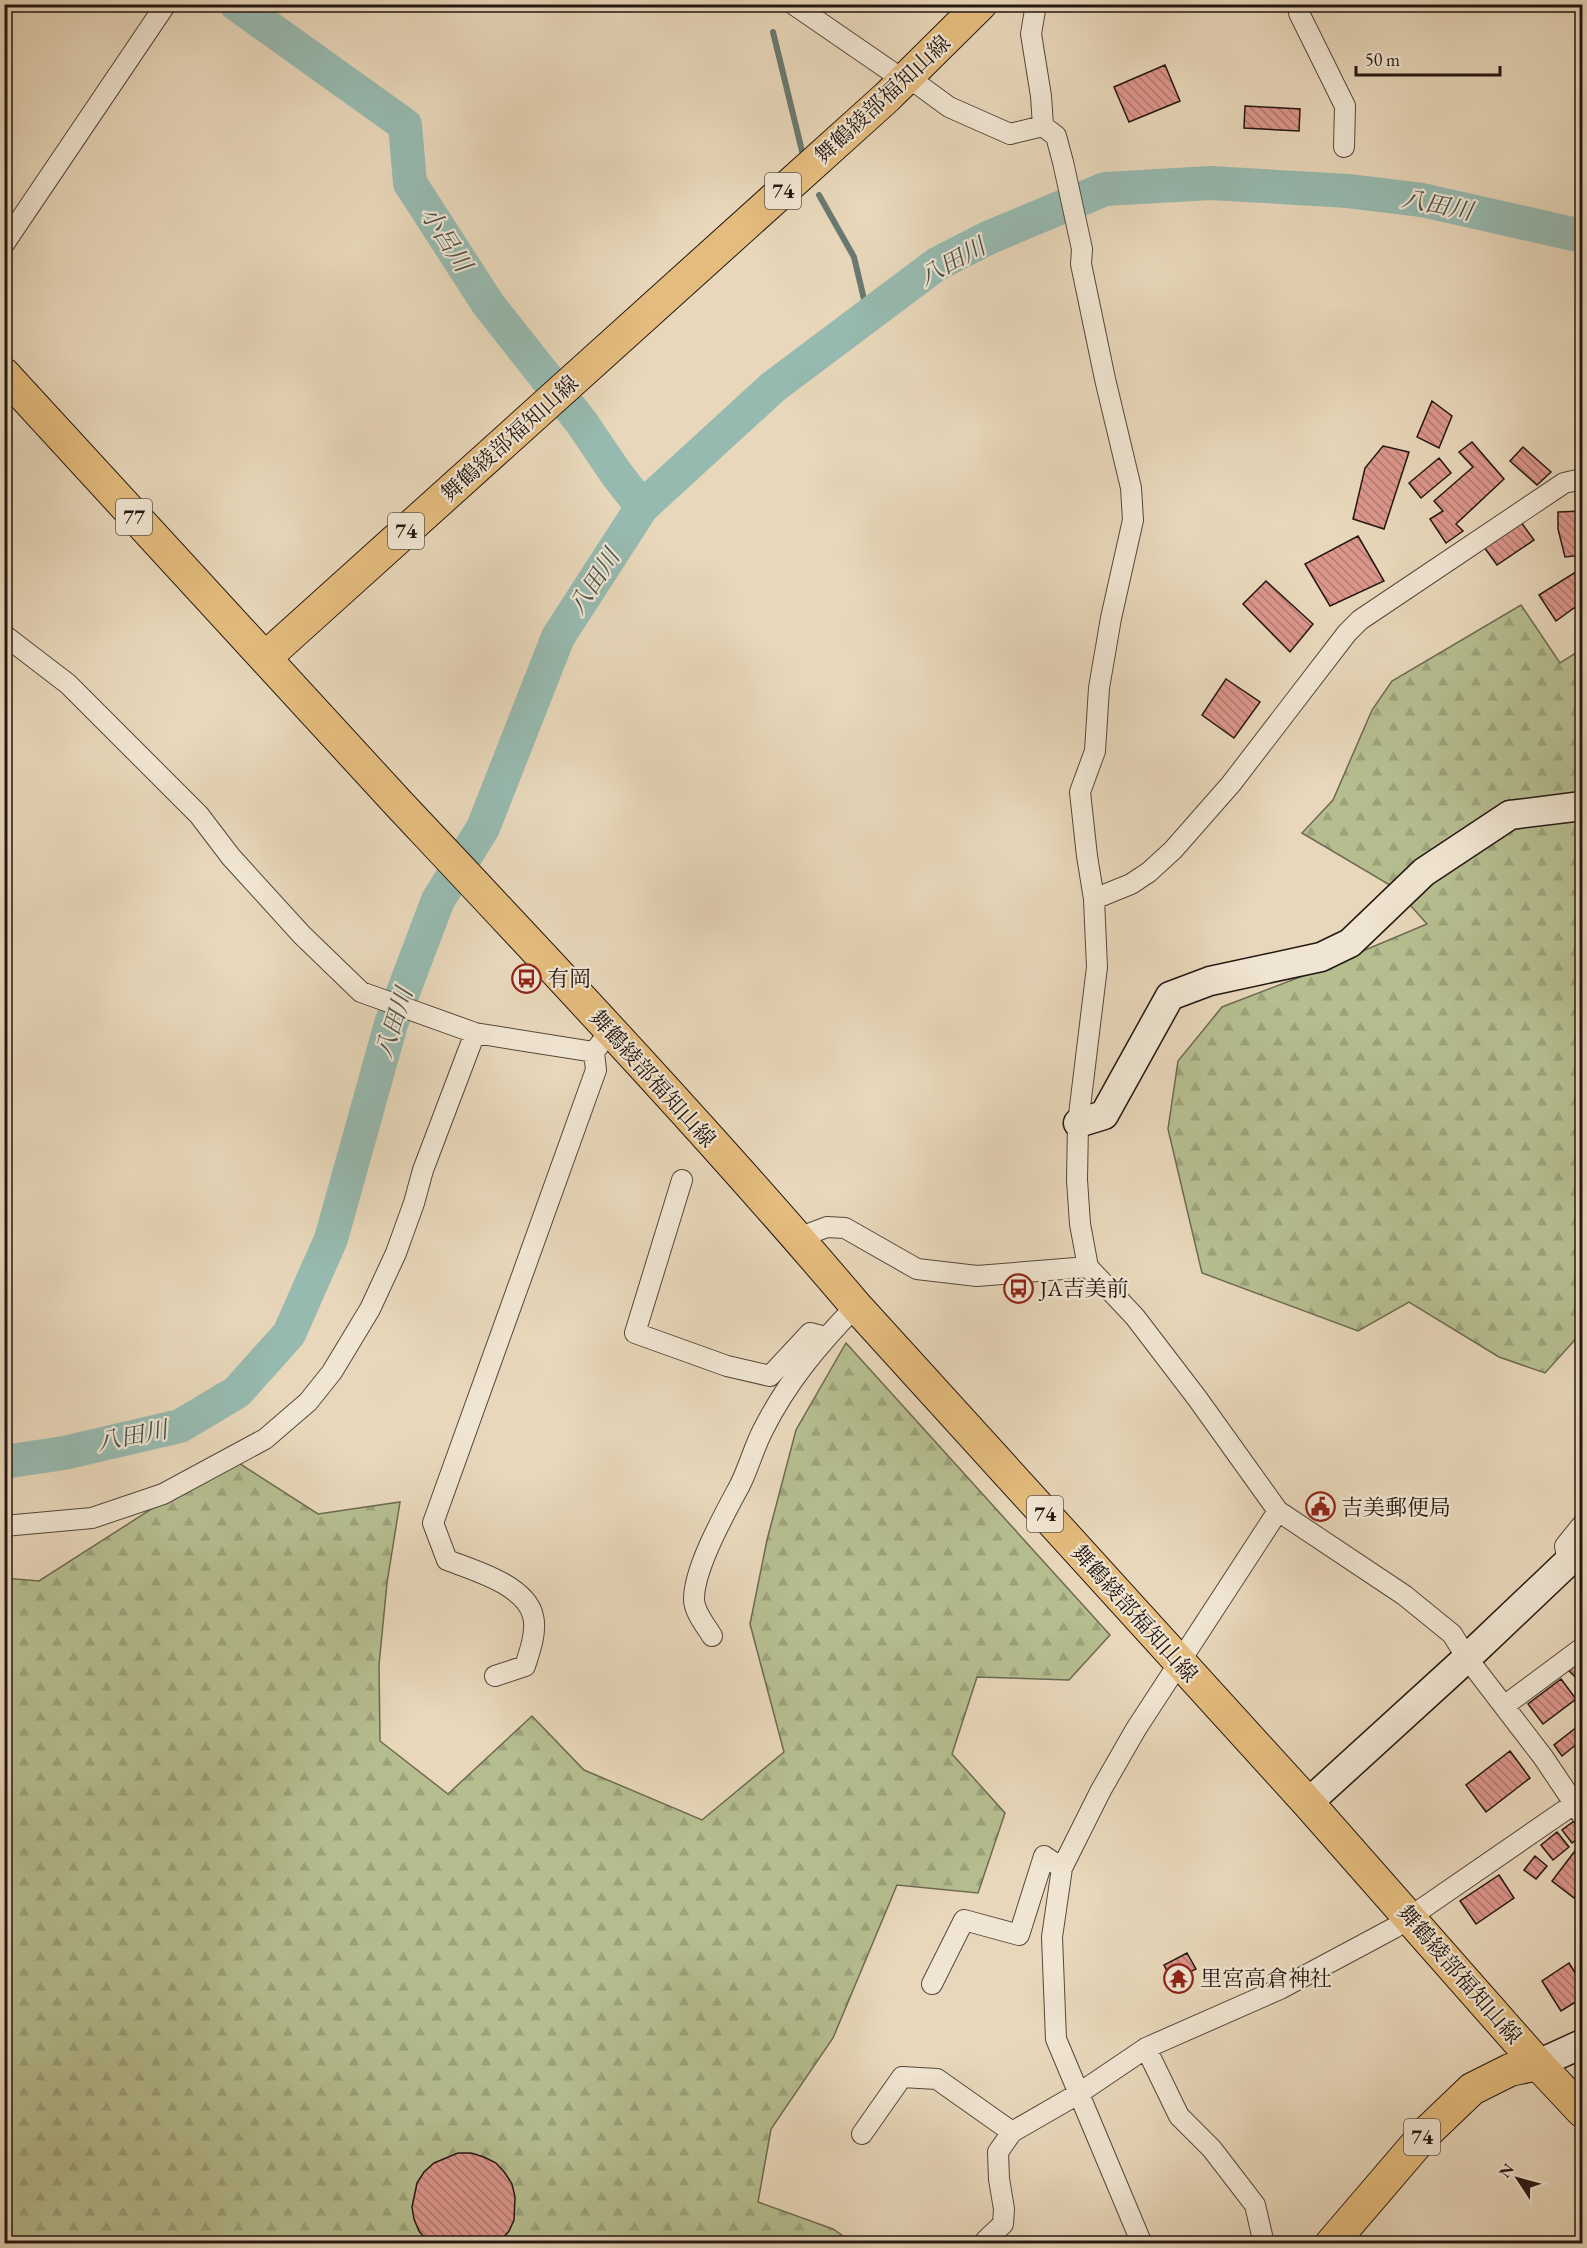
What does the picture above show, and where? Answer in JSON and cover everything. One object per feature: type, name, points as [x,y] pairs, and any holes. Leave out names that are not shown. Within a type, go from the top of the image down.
[{"type":"main road","name":"舞鶴綾部福知山線","points":[[981,4],[905,81],[265,658],[506,918],[603,1041],[801,1241],[856,1306],[1308,1803],[1582,2111]]},
{"type":"main road","name":"77","points":[[4,374],[265,658]]},
{"type":"main road","name":"舞鶴綾部福知山線","points":[[1331,2244],[1426,2133],[1472,2089],[1510,2070],[1538,2064]]},
{"type":"street","points":[[4,244],[166,4]]},
{"type":"street","points":[[793,4],[905,81],[919,85],[949,107],[1010,134],[1043,126]]},
{"type":"street","points":[[986,2240],[1003,2224],[1004,2209],[999,2179],[998,2152],[1012,2132],[1078,2094],[1146,2048],[1280,1989],[1394,1928],[1409,1916],[1578,1809],[1543,1757],[1467,1658],[1452,1634],[1404,1595],[1278,1510],[1135,1317],[1088,1267],[1080,1224],[1077,1180],[1078,1123],[1097,967],[1094,899],[1080,792],[1095,751],[1099,688],[1111,618],[1133,520],[1131,488],[1103,370],[1081,264],[1082,249],[1063,162],[1056,136],[1043,126],[1041,96],[1031,34],[1036,4]]},
{"type":"street","points":[[1299,13],[1345,106],[1344,147]]},
{"type":"street","points":[[1094,899],[1131,884],[1149,872],[1173,850],[1231,784],[1347,633],[1360,620],[1564,483],[1582,479]]},
{"type":"street","points":[[4,635],[75,691],[199,816],[231,856],[294,926],[361,992],[475,1033],[603,1041],[596,1070],[433,1523],[447,1560],[494,1579],[525,1598],[534,1617],[532,1646],[525,1666],[495,1676]]},
{"type":"street","points":[[1078,1123],[1104,1114],[1170,996],[1210,981],[1321,957],[1350,943],[1424,872],[1510,815],[1582,806]]},
{"type":"street","points":[[4,1526],[92,1518],[163,1494],[265,1439],[308,1402],[332,1372],[370,1309],[396,1253],[426,1162],[475,1033]]},
{"type":"street","points":[[682,1180],[635,1333],[727,1366],[770,1376],[810,1333],[825,1337]]},
{"type":"street","points":[[801,1241],[811,1233],[827,1227],[845,1228],[916,1269],[977,1276],[1088,1267]]},
{"type":"street","points":[[712,1636],[694,1601],[705,1557],[718,1526],[744,1477],[762,1431],[790,1383],[825,1337],[856,1306]]},
{"type":"street","points":[[1142,2244],[1056,2039],[1052,1937],[1062,1868],[1101,1790],[1278,1510]]},
{"type":"street","points":[[1308,1803],[1575,1560],[1565,1546],[1582,1524]]},
{"type":"street","points":[[1504,1706],[1582,1648]]},
{"type":"street","points":[[932,1984],[964,1920],[1019,1935],[1044,1856],[1062,1868]]},
{"type":"street","points":[[1538,2064],[1582,2044]]},
{"type":"street","points":[[1146,2048],[1179,2116],[1212,2150],[1255,2205],[1264,2244]]},
{"type":"street","points":[[862,2134],[902,2077],[937,2079],[1012,2132]]},
{"type":"green space","points":[[1521,605],[1560,663],[1582,649],[1582,1332],[1545,1373],[1499,1357],[1409,1302],[1358,1331],[1202,1273],[1168,1129],[1178,1061],[1222,1007],[1427,924],[1395,888],[1302,833],[1333,800],[1372,710],[1392,681]]},
{"type":"green space","points":[[846,1343],[1110,1635],[1069,1680],[977,1677],[952,1754],[1005,1813],[978,1893],[897,1885],[833,2038],[771,2129],[758,2202],[833,2229],[853,2243],[5,2243],[4,1578],[39,1581],[231,1458],[318,1514],[400,1502],[387,1583],[379,1665],[380,1741],[448,1794],[532,1716],[584,1770],[702,1820],[784,1752],[750,1624],[767,1540],[796,1430]]},
{"type":"building","points":[[1165,65],[1180,101],[1129,122],[1114,87]]},
{"type":"building","points":[[1245,106],[1300,109],[1299,131],[1244,128]]},
{"type":"building","points":[[1432,401],[1452,416],[1439,448],[1417,437]]},
{"type":"building","points":[[1472,442],[1504,479],[1456,524],[1463,531],[1446,543],[1430,519],[1443,511],[1434,501],[1473,467],[1459,452]]},
{"type":"building","points":[[1383,446],[1409,452],[1384,529],[1353,519],[1365,468]]},
{"type":"building","points":[[1523,447],[1551,472],[1537,485],[1510,461]]},
{"type":"building","points":[[1439,458],[1451,473],[1421,498],[1409,483]]},
{"type":"building","points":[[1582,511],[1582,555],[1565,557],[1558,529],[1558,512]]},
{"type":"building","points":[[1518,518],[1534,540],[1497,565],[1481,543]]},
{"type":"building","points":[[1358,536],[1384,581],[1330,606],[1305,564]]},
{"type":"building","points":[[1582,568],[1582,602],[1556,621],[1539,595]]},
{"type":"building","points":[[1266,581],[1313,624],[1290,652],[1243,604]]},
{"type":"building","points":[[1226,679],[1260,702],[1234,738],[1202,715]]},
{"type":"building","points":[[1580,1658],[1582,1660],[1582,1683],[1569,1671]]},
{"type":"building","points":[[1561,1679],[1576,1699],[1543,1724],[1528,1704]]},
{"type":"building","points":[[1582,1723],[1582,1740],[1562,1756],[1554,1745]]},
{"type":"building","points":[[1510,1751],[1530,1778],[1486,1812],[1466,1785]]},
{"type":"building","points":[[1574,1821],[1582,1835],[1572,1843],[1562,1830]]},
{"type":"building","points":[[1557,1832],[1569,1847],[1553,1860],[1541,1845]]},
{"type":"building","points":[[1581,1843],[1582,1887],[1574,1898],[1552,1881]]},
{"type":"building","points":[[1535,1856],[1547,1866],[1536,1879],[1524,1870]]},
{"type":"building","points":[[1499,1875],[1514,1898],[1476,1924],[1460,1901]]},
{"type":"building","points":[[1187,1953],[1196,1969],[1172,1981],[1164,1965]]},
{"type":"building","points":[[1569,1963],[1582,1984],[1582,1998],[1561,2011],[1542,1981]]},
{"type":"building","points":[[458,2153],[471,2153],[496,2163],[512,2184],[515,2197],[514,2220],[509,2231],[498,2244],[430,2244],[419,2231],[412,2207],[417,2183],[434,2163]]},
{"type":"waterway","name":"小呂川","points":[[236,4],[405,125],[410,183],[488,304],[582,423],[642,507]]},
{"type":"waterway","points":[[773,32],[802,151]]},
{"type":"waterway","name":"八田川","points":[[4,1462],[64,1453],[180,1426],[237,1392],[289,1334],[331,1239],[391,1024],[438,900],[483,828],[558,637],[642,507],[773,387],[937,264],[990,237],[1105,189],[1211,183],[1348,191],[1422,200],[1582,236]]},
{"type":"waterway","points":[[819,195],[854,257],[868,316]]},
{"type":"place","name":"有岡","points":[[526,978]]},
{"type":"place","name":"JA吉美前","points":[[1019,1288]]},
{"type":"place","name":"吉美郵便局","points":[[1320,1507]]},
{"type":"place","name":"里宮高倉神社","points":[[1179,1978]]}]
